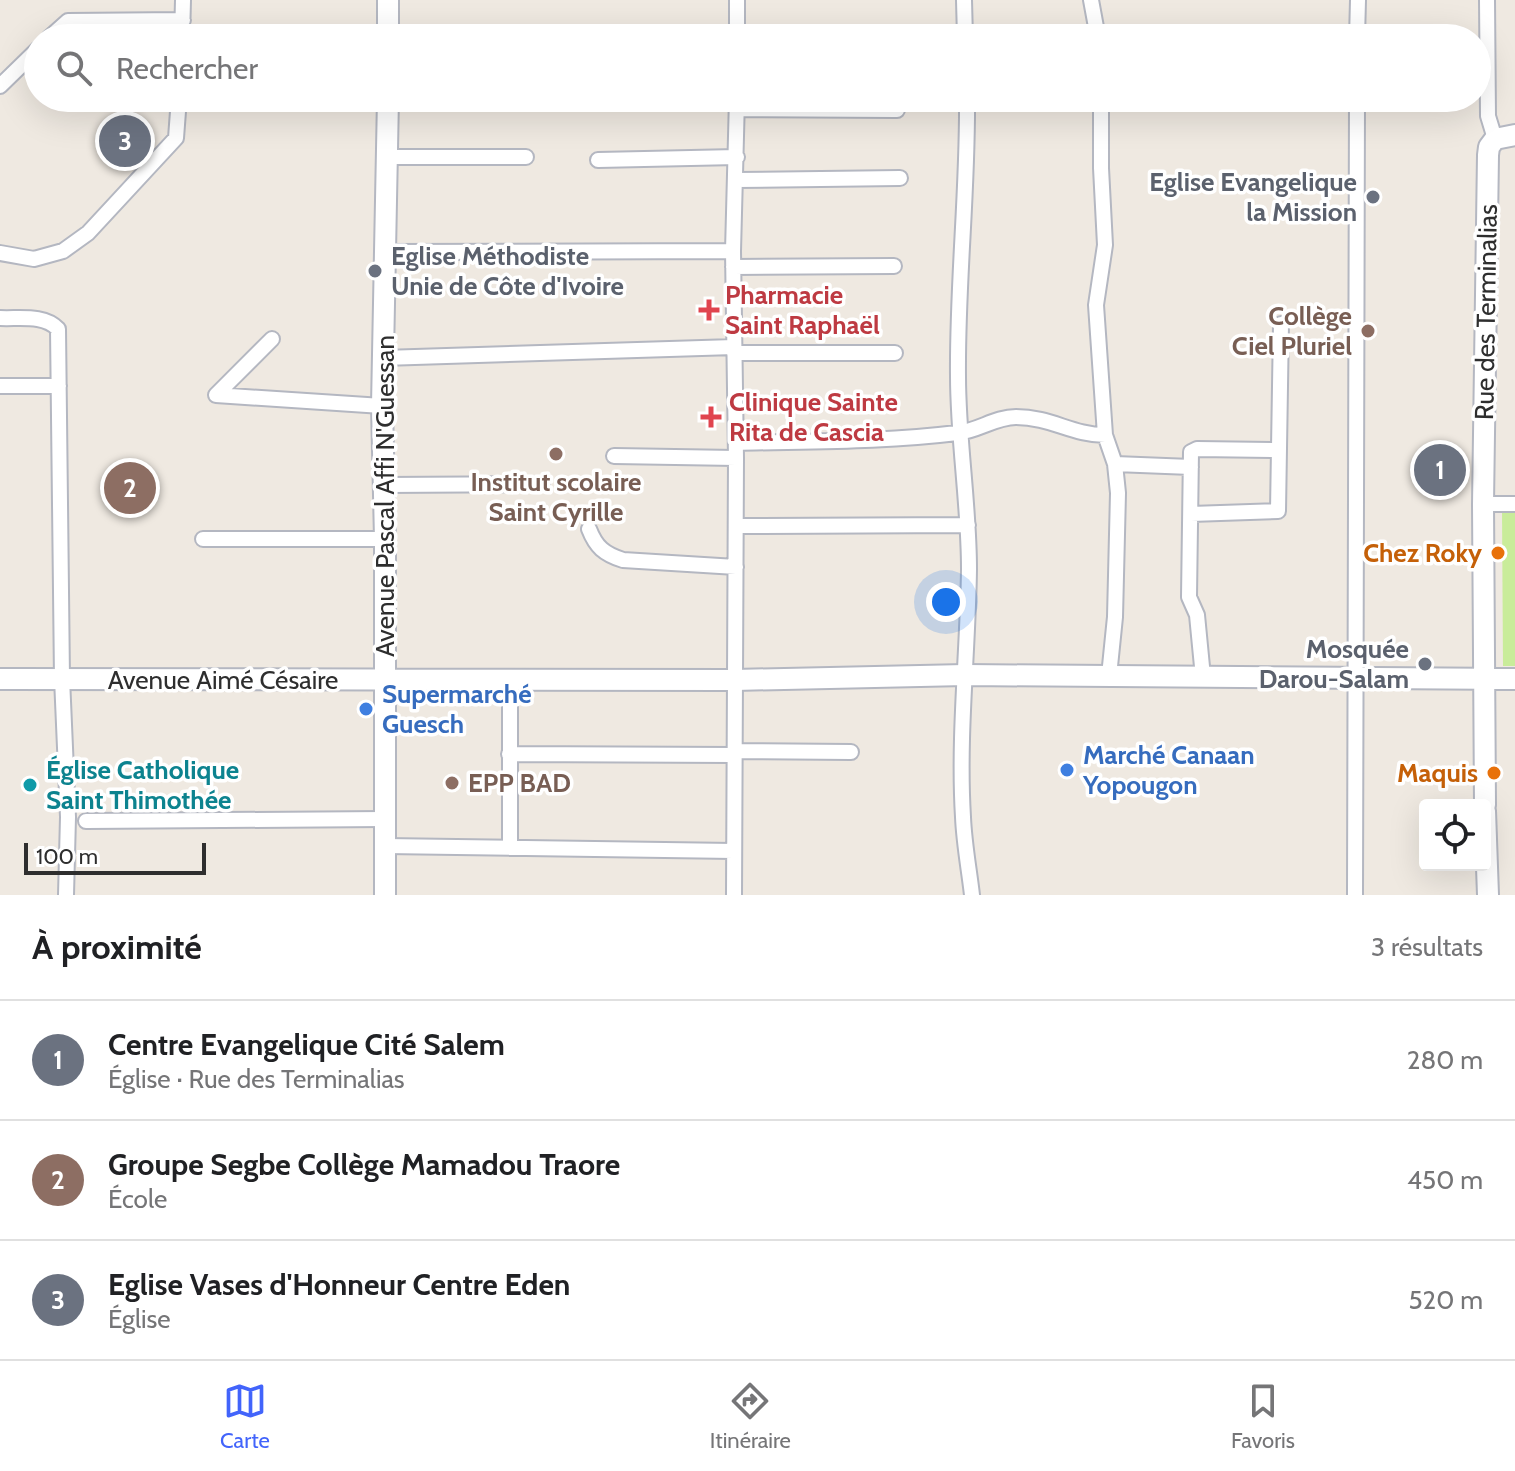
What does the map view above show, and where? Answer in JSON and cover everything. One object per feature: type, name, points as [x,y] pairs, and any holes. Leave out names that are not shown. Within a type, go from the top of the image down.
[{"type":"street","points":[[183,0],[183,24]]},
{"type":"street","points":[[388,0],[388,24]]},
{"type":"street","points":[[737,0],[737,24]]},
{"type":"street","points":[[964,0],[965,24]]},
{"type":"street","points":[[1091,0],[1095,24]]},
{"type":"street","points":[[1357,24],[1358,0]]},
{"type":"street","points":[[1487,0],[1487,24]]},
{"type":"street","points":[[65,24],[68,21],[183,20]]},
{"type":"street","points":[[0,86],[24,63]]},
{"type":"street","points":[[0,253],[34,259],[63,251],[88,233],[176,138],[178,112]]},
{"type":"street","name":"Avenue Pascal Affi N'Guessan","points":[[385,895],[382,406],[388,112]]},
{"type":"street","points":[[734,895],[736,450],[733,259],[737,112]]},
{"type":"street","points":[[967,112],[958,390],[968,525],[963,814],[972,895]]},
{"type":"street","points":[[1101,112],[1105,245],[1096,305],[1105,435],[1115,464],[1118,493],[1115,617],[1109,676]]},
{"type":"street","points":[[1355,895],[1357,112]]},
{"type":"street","points":[[1488,112],[1505,137]]},
{"type":"street","name":"Rue des Terminalias","points":[[1485,799],[1482,678],[1488,155],[1489,147],[1505,137]]},
{"type":"street","points":[[387,157],[526,157]]},
{"type":"street","points":[[598,160],[737,157]]},
{"type":"street","points":[[736,180],[900,178]]},
{"type":"street","points":[[384,252],[733,259],[894,266]]},
{"type":"street","points":[[0,318],[41,319],[52,322],[58,329],[62,678],[68,817],[66,895]]},
{"type":"street","points":[[1191,514],[1278,511],[1281,324]]},
{"type":"street","points":[[272,339],[216,395],[382,406]]},
{"type":"street","points":[[383,358],[734,350],[895,353]]},
{"type":"street","points":[[0,386],[59,386]]},
{"type":"street","points":[[614,456],[961,433],[1001,418],[1013,417],[1050,420],[1081,433],[1105,435]]},
{"type":"street","points":[[1203,677],[1197,615],[1189,597],[1191,452],[1197,449],[1279,450]]},
{"type":"street","points":[[1115,464],[1191,467]]},
{"type":"street","points":[[384,485],[542,484]]},
{"type":"street","points":[[1483,504],[1515,504]]},
{"type":"street","points":[[736,526],[968,525]]},
{"type":"street","points":[[589,529],[599,549],[623,560],[736,567]]},
{"type":"street","points":[[203,539],[385,539]]},
{"type":"street","name":"Avenue Aimé Césaire","points":[[0,679],[510,681],[965,675],[1515,679]]},
{"type":"street","points":[[510,681],[510,848]]},
{"type":"street","points":[[509,754],[851,752]]},
{"type":"street","points":[[86,821],[385,819]]},
{"type":"street","points":[[385,846],[734,851]]},
{"type":"street","points":[[1487,871],[1488,895]]},
{"type":"green space","points":[[1515,508],[1515,666],[1503,666],[1502,509]]},
{"type":"place","name":"Eglise Vases d'Honneur Centre Eden","points":[[125,141]]},
{"type":"place","name":"Eglise Evangelique la Mission","points":[[1373,197]]},
{"type":"place","name":"Eglise Méthodiste Unie de Côte d'Ivoire","points":[[375,271]]},
{"type":"place","name":"Pharmacie Saint Raphaël","points":[[709,310]]},
{"type":"place","name":"Collège Ciel Pluriel","points":[[1368,331]]},
{"type":"place","name":"Clinique Sainte Rita de Cascia","points":[[711,417]]},
{"type":"place","name":"Institut scolaire Saint Cyrille","points":[[556,454]]},
{"type":"place","name":"Centre Evangelique Cité Salem","points":[[1440,470]]},
{"type":"place","name":"Groupe Segbe Collège Mamadou Traore","points":[[130,488]]},
{"type":"place","name":"Chez Roky","points":[[1498,553]]},
{"type":"place","name":"Mosquée Darou-Salam","points":[[1425,664]]},
{"type":"place","name":"Supermarché Guesch","points":[[366,709]]},
{"type":"place","name":"Marché Canaan Yopougon","points":[[1067,770]]},
{"type":"place","name":"Maquis","points":[[1494,773]]},
{"type":"place","name":"EPP BAD","points":[[452,783]]},
{"type":"place","name":"Église Catholique Saint Thimothée","points":[[30,785]]}]
